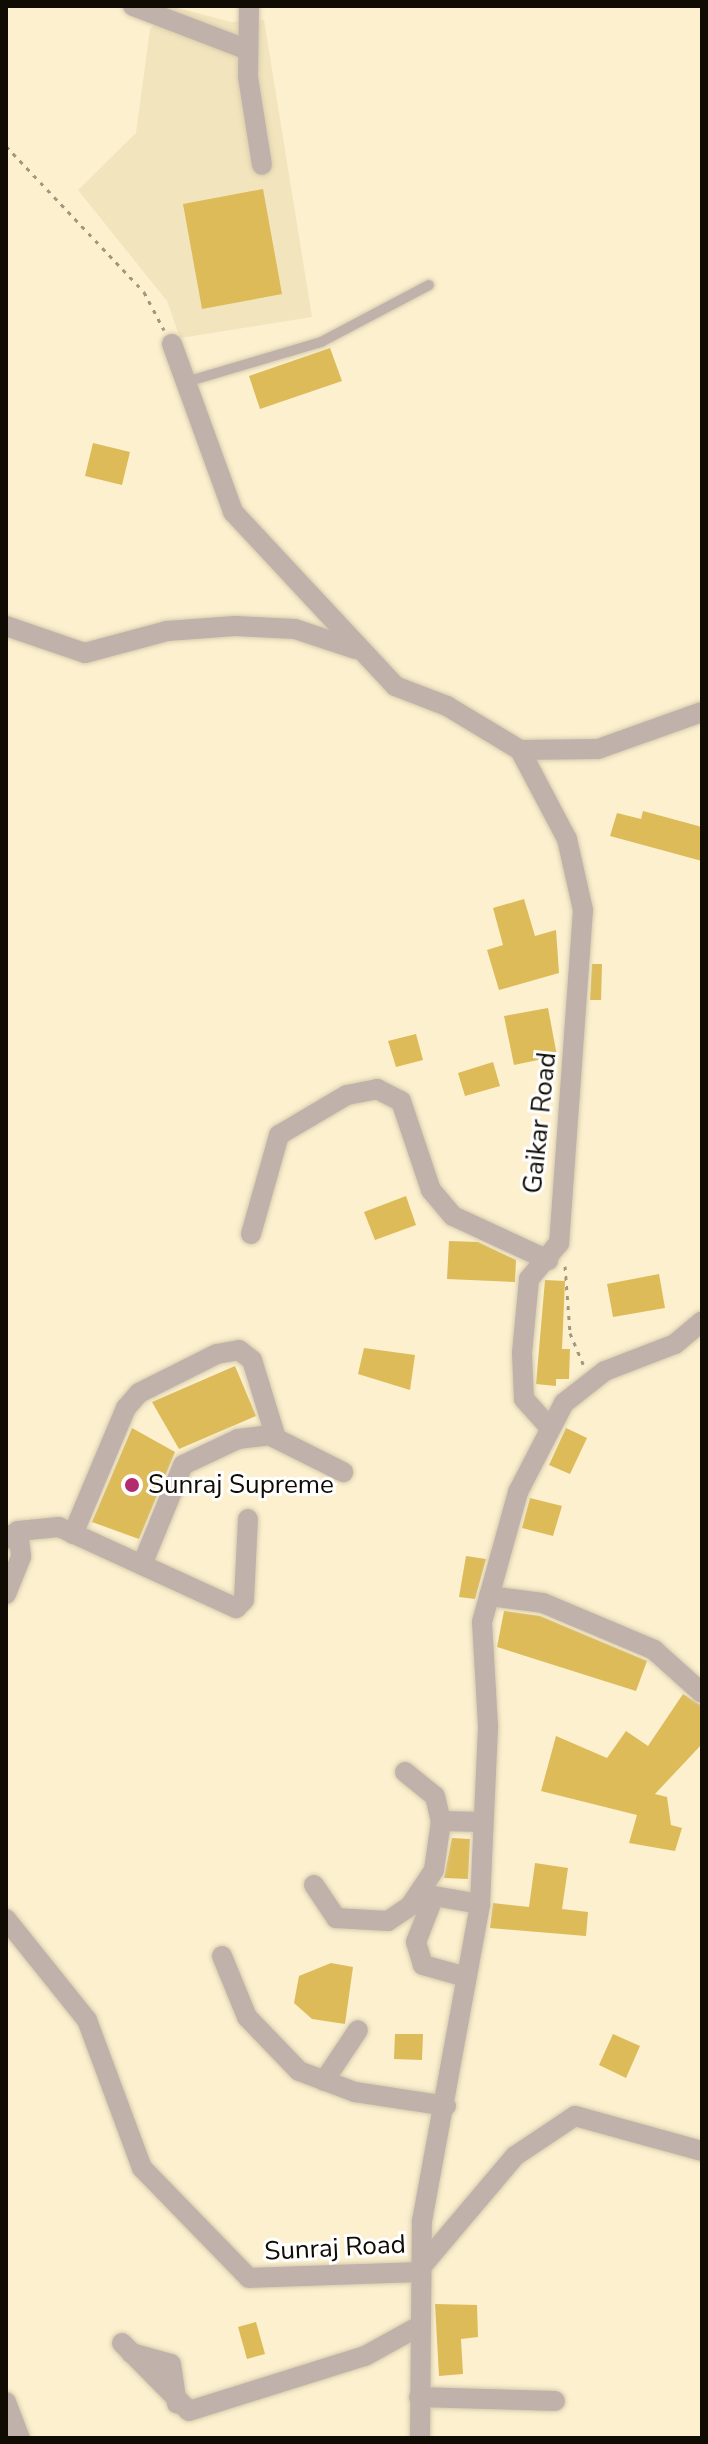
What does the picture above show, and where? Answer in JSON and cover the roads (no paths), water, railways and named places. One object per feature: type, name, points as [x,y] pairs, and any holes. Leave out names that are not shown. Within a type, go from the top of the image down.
[{"type":"street","points":[[133,6],[248,50]]},
{"type":"street","points":[[249,6],[248,50],[262,165]]},
{"type":"street","points":[[172,344],[233,512],[395,686],[447,706],[520,750],[598,749],[702,712]]},
{"type":"street","points":[[6,626],[85,653],[167,631],[235,626],[295,629],[359,650]]},
{"type":"street","name":"Gaikar Road","points":[[520,750],[554,804],[583,910],[554,1251]]},
{"type":"street","points":[[251,1234],[279,1135],[347,1095],[377,1089],[401,1101],[431,1190],[453,1216],[554,1251],[529,1279],[522,1353],[524,1399],[549,1427]]},
{"type":"street","points":[[420,2438],[417,2272],[480,1904],[483,1822],[482,1622],[518,1492],[549,1427],[591,1382],[675,1344],[702,1321]]},
{"type":"street","points":[[73,1534],[126,1408],[139,1393],[217,1354],[239,1350],[252,1360],[276,1438]]},
{"type":"street","points":[[142,1565],[176,1470],[238,1439],[276,1438],[343,1472]]},
{"type":"street","points":[[6,1594],[21,1557],[12,1535],[39,1526],[73,1534],[240,1607],[248,1519]]},
{"type":"street","points":[[489,1596],[543,1603],[654,1650],[702,1693]]},
{"type":"street","points":[[314,1885],[336,1918],[388,1921],[410,1906],[434,1870],[441,1821],[435,1796],[405,1772]]},
{"type":"street","points":[[441,1821],[483,1822]]},
{"type":"street","points":[[466,1977],[423,1965],[416,1942],[434,1896],[480,1904]]},
{"type":"street","name":"Sunraj Road","points":[[6,1919],[87,2020],[142,2168],[202,2225],[231,2267],[271,2282],[417,2272],[515,2156],[575,2116],[702,2151]]},
{"type":"street","points":[[222,1956],[262,2038],[299,2071],[324,2081],[446,2106]]},
{"type":"street","points":[[324,2081],[358,2030]]},
{"type":"street","points":[[126,2348],[177,2404],[203,2410],[365,2356],[416,2328]]},
{"type":"street","points":[[419,2397],[555,2401]]},
{"type":"street","points":[[6,2402],[20,2438]]},
{"type":"lane","points":[[184,383],[321,342],[429,285]]},
{"type":"place","name":"Sunraj Supreme","points":[[132,1485]]}]
